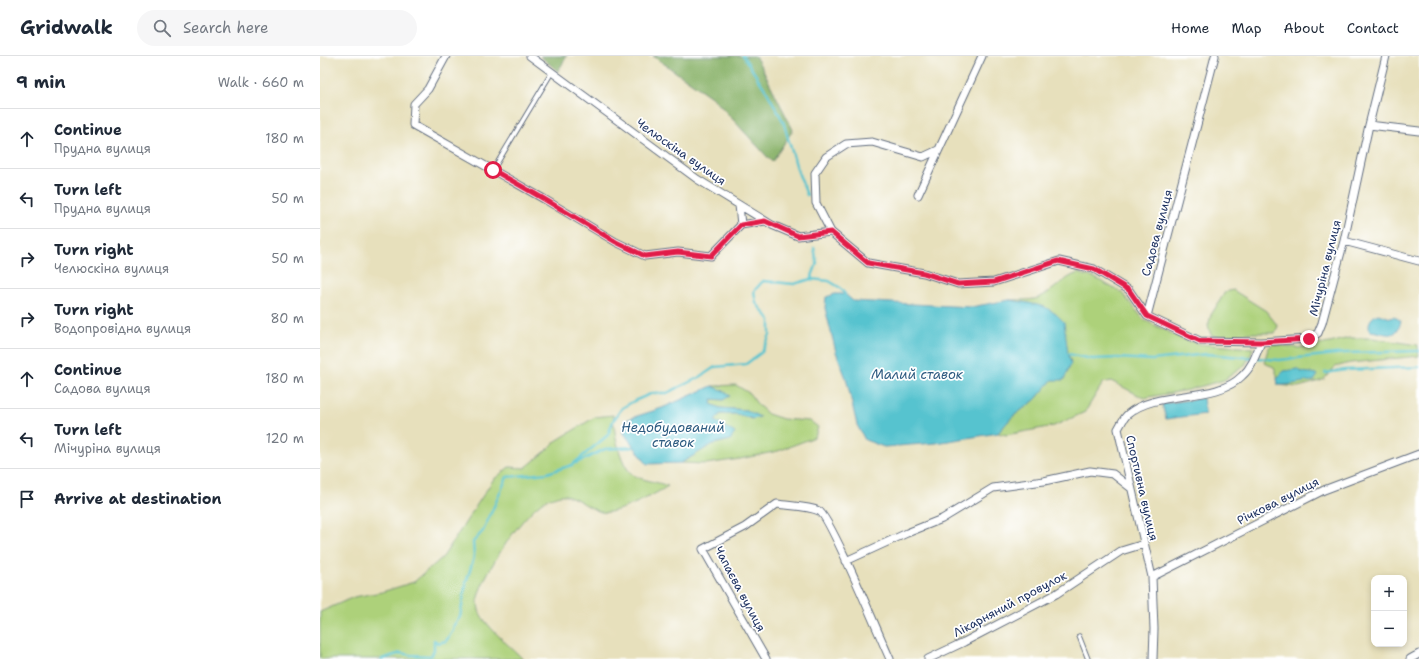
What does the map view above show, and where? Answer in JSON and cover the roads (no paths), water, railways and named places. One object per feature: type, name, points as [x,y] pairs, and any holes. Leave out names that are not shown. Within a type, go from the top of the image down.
[{"type":"street","points":[[446,56],[428,89],[414,104],[413,125],[544,199],[616,242],[645,256],[678,252],[711,256],[741,225],[765,221]]},
{"type":"street","name":"Челюскіна вулиця","points":[[530,56],[697,179],[765,221],[798,236],[831,232]]},
{"type":"street","points":[[918,195],[982,56]]},
{"type":"street","name":"Садова вулиця","points":[[1147,316],[1215,56]]},
{"type":"street","name":"Мічуріна вулиця","points":[[1147,316],[1200,341],[1261,342],[1309,339],[1318,333],[1344,240],[1369,125],[1386,56]]},
{"type":"street","points":[[1369,125],[1419,131]]},
{"type":"street","points":[[938,150],[923,157],[872,142],[846,144],[826,157],[815,173],[816,203],[831,232],[868,263],[924,273],[958,284],[994,282],[1058,261],[1094,269],[1129,290],[1147,316]]},
{"type":"street","points":[[740,205],[741,225]]},
{"type":"street","points":[[1344,240],[1419,261]]},
{"type":"street","name":"Спортивна вулиця","points":[[1154,659],[1152,577],[1118,429],[1127,414],[1144,403],[1223,388],[1242,378],[1253,363],[1261,342]]},
{"type":"street","name":"Річкова вулиця","points":[[1152,577],[1324,490],[1419,454]]},
{"type":"street","points":[[890,659],[846,561],[907,533],[942,519],[993,488],[1044,481],[1090,471],[1113,474],[1131,488]]},
{"type":"street","name":"Чапаєва вулиця","points":[[766,659],[704,549],[745,527],[777,504],[820,511],[836,538],[846,561]]},
{"type":"street","name":"Лікарняний провулок","points":[[928,659],[1056,594],[1121,551],[1144,544]]},
{"type":"street","points":[[1410,659],[1419,654]]},
{"type":"lane","points":[[493,170],[552,72]]},
{"type":"lane","points":[[1079,636],[1088,659]]},
{"type":"water","name":"Малий ставок","points":[[835,294],[845,294],[853,301],[971,307],[1009,300],[1045,307],[1056,314],[1064,322],[1068,354],[1071,363],[1064,380],[1052,380],[1035,400],[1012,417],[998,433],[936,443],[884,447],[865,440],[857,425],[846,378],[836,352],[825,308],[826,297]]},
{"type":"water","points":[[1378,314],[1391,318],[1394,316],[1401,321],[1396,332],[1389,334],[1370,331],[1370,321]]},
{"type":"water","points":[[1297,369],[1302,372],[1318,375],[1314,381],[1278,385],[1277,378],[1284,371]]},
{"type":"water","name":"Недобудований ставок","points":[[712,386],[724,391],[730,396],[723,400],[712,399],[711,404],[720,408],[746,410],[760,417],[753,419],[736,414],[720,414],[715,421],[735,433],[730,440],[713,444],[681,463],[647,464],[623,432],[628,419],[662,408]]},
{"type":"water","points":[[1203,398],[1205,414],[1166,419],[1162,404]]},
{"type":"waterway","points":[[743,56],[767,92],[783,121],[798,172],[807,195]]},
{"type":"waterway","points":[[811,279],[817,263],[814,248]]},
{"type":"waterway","points":[[382,659],[401,653],[431,656],[434,650],[434,640],[438,643],[446,641],[460,617],[466,583],[474,557],[473,542],[483,531],[507,477],[547,473],[572,465],[608,435],[613,421],[622,408],[653,393],[667,393],[700,377],[715,367],[746,364],[762,352],[770,335],[770,320],[756,303],[754,291],[763,281],[794,284],[811,279],[829,281],[839,287],[845,294]]},
{"type":"waterway","points":[[1258,358],[1279,360],[1345,353],[1419,351]]},
{"type":"waterway","points":[[1068,354],[1092,359],[1118,358],[1152,360],[1207,354],[1253,358]]},
{"type":"waterway","points":[[1325,373],[1345,370],[1419,367]]},
{"type":"waterway","points":[[576,463],[605,449],[633,447]]}]
